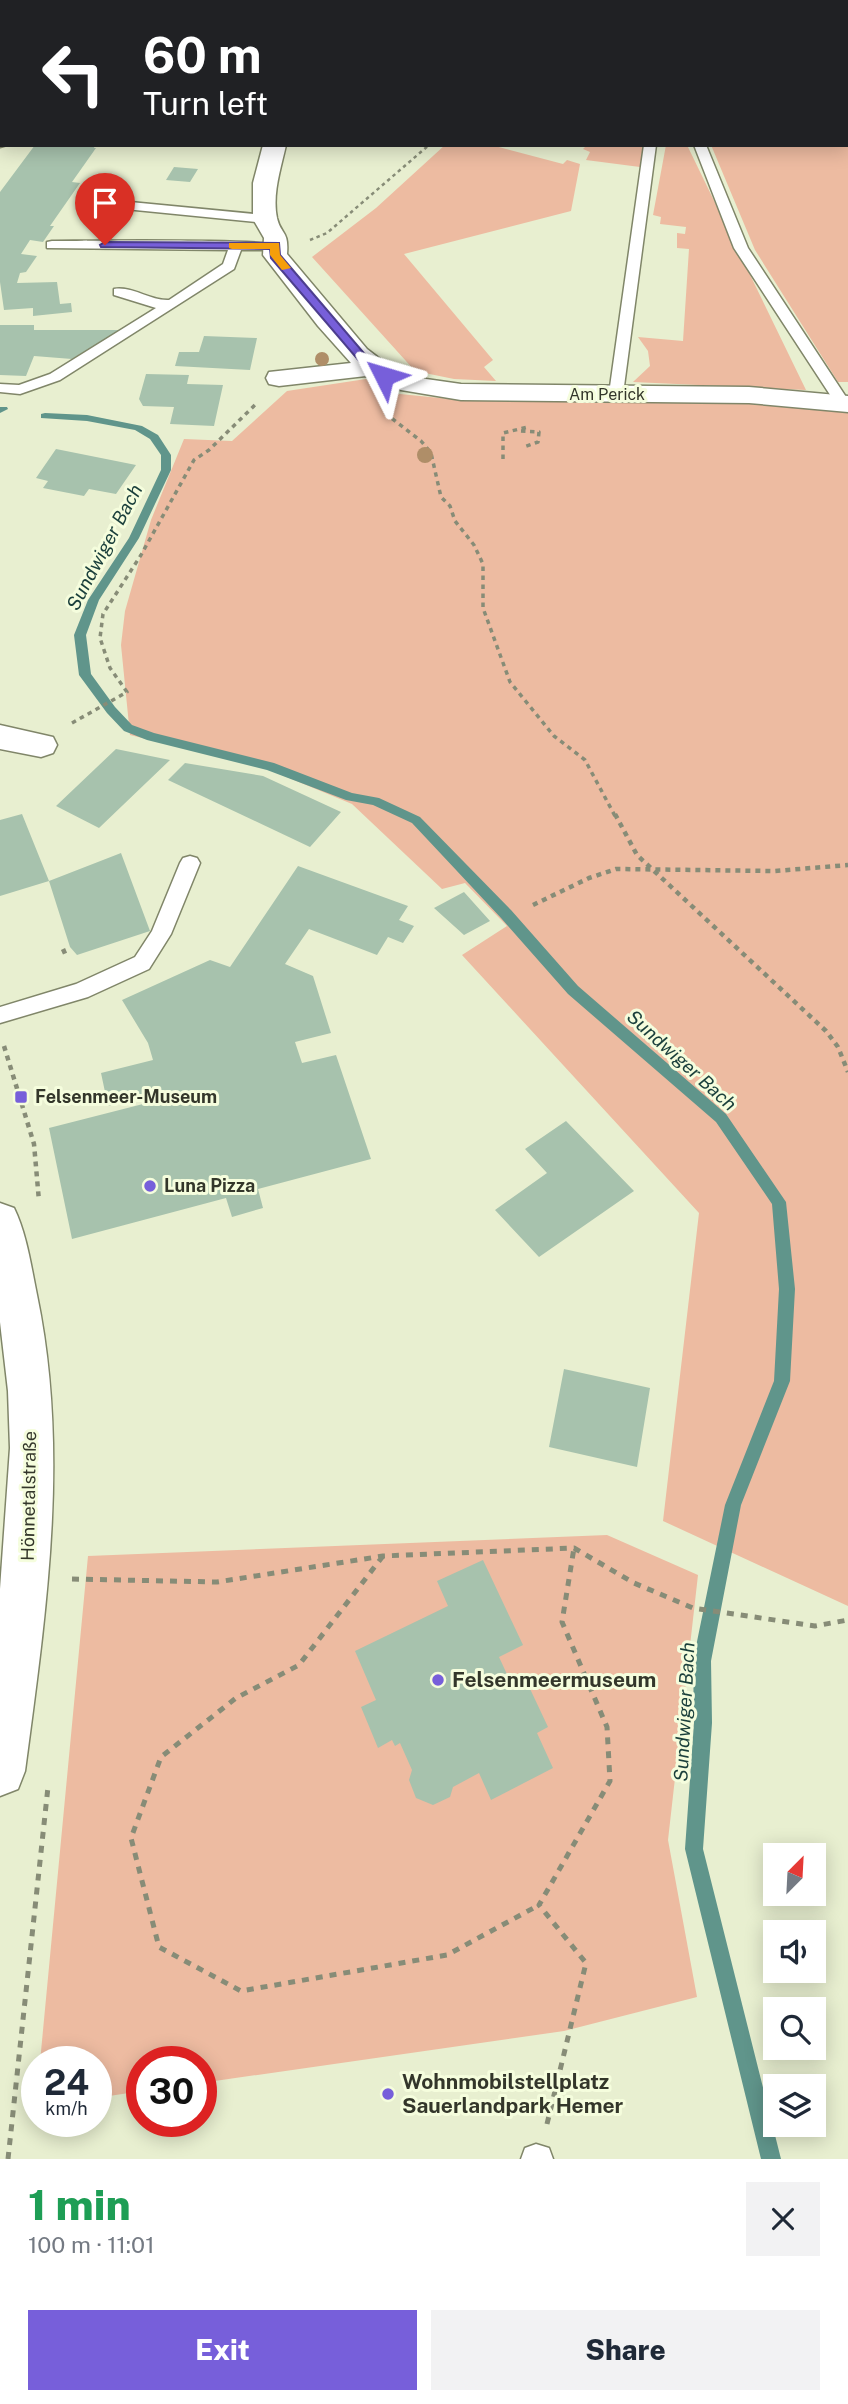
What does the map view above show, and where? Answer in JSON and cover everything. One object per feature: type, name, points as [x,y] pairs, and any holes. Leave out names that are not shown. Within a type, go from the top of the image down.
[{"type":"street","points":[[274,147],[265,183],[265,219],[276,238],[275,250],[377,372]]},
{"type":"street","points":[[279,378],[377,372]]},
{"type":"street","name":"Am Perick","points":[[377,372],[433,388],[461,391],[749,394],[846,404]]},
{"type":"street","points":[[0,737],[41,745]]},
{"type":"street","name":"Hönnetalstraße","points":[[0,1221],[24,1340],[32,1445],[27,1579],[0,1771]]},
{"type":"lane","points":[[616,394],[650,147]]},
{"type":"lane","points":[[701,147],[741,248],[846,404]]},
{"type":"lane","points":[[120,205],[265,219]]},
{"type":"lane","points":[[52,245],[236,246],[275,250]]},
{"type":"lane","points":[[0,388],[20,390],[55,377],[229,266],[236,246]]},
{"type":"lane","points":[[120,292],[159,305],[173,304]]},
{"type":"lane","points":[[0,1015],[81,991],[142,963],[161,934],[190,863]]},
{"type":"path","points":[[275,250],[327,233],[427,147]]},
{"type":"path","points":[[377,372],[376,398],[385,413],[421,441],[431,453],[441,497],[484,564],[483,608],[510,682],[554,736],[585,760],[637,855],[825,1031],[838,1047],[848,1072]]},
{"type":"path","points":[[87,713],[128,692],[110,668],[100,638],[103,614],[148,544],[194,460],[209,450],[242,417]]},
{"type":"path","points":[[520,431],[539,432],[538,442],[524,447]]},
{"type":"path","points":[[533,905],[589,877],[616,869],[635,867],[654,870],[775,871],[848,865]]},
{"type":"path","points":[[63,949],[67,958]]},
{"type":"path","points":[[383,1556],[299,1665],[236,1698],[160,1757],[131,1838],[159,1947],[241,1991],[447,1955],[539,1905],[610,1781],[607,1727],[562,1622],[574,1548]]},
{"type":"path","points":[[27,1579],[217,1582],[383,1556],[574,1548],[634,1583],[693,1608],[815,1626],[848,1620]]},
{"type":"path","points":[[537,2159],[586,1963],[539,1905]]},
{"type":"shaded area","points":[[443,147],[499,147],[563,164],[567,160],[580,164],[571,211],[404,254],[493,360],[484,367],[496,381],[454,379],[415,371],[312,257],[376,208]]},
{"type":"shaded area","points":[[643,147],[640,167],[586,160],[590,152],[583,149]]},
{"type":"shaded area","points":[[666,147],[688,147],[806,390],[633,382],[650,366],[648,351],[638,337],[683,341],[689,249],[677,248],[677,233],[685,234],[686,227],[660,224],[661,217],[653,215]]},
{"type":"shaded area","points":[[712,147],[848,147],[848,382],[838,382],[755,250]]},
{"type":"shaded area","points":[[366,379],[384,396],[400,394],[460,400],[825,401],[848,410],[848,1606],[663,1521],[699,1213],[462,955],[507,926],[465,883],[442,889],[352,804],[265,768],[130,735],[121,645],[125,611],[151,520],[184,439],[232,441],[287,391]]},
{"type":"shaded area","points":[[607,1535],[698,1575],[668,1840],[697,1997],[564,2031],[217,2081],[217,2046],[126,2046],[126,2093],[112,2096],[112,2046],[42,2046],[88,1556]]},
{"type":"building","points":[[34,147],[96,148],[72,182],[80,183],[50,226],[54,226],[43,242],[30,240],[21,254],[37,256],[26,272],[20,273],[17,283],[57,282],[60,304],[71,303],[72,312],[33,316],[33,308],[4,310],[0,282],[0,192]]},
{"type":"building","points":[[174,167],[198,169],[190,182],[166,180]]},
{"type":"building","points":[[0,325],[34,325],[34,330],[120,330],[72,359],[34,356],[26,376],[0,375]]},
{"type":"building","points":[[204,336],[257,338],[250,370],[175,366],[179,352],[199,352]]},
{"type":"building","points":[[146,374],[189,375],[187,384],[223,385],[214,426],[170,424],[174,407],[143,406],[139,399]]},
{"type":"building","points":[[56,449],[136,465],[116,494],[89,489],[84,496],[43,488],[48,481],[36,478]]},
{"type":"building","points":[[116,749],[170,760],[99,828],[56,806]]},
{"type":"building","points":[[185,763],[263,776],[341,812],[310,847],[168,780]]},
{"type":"building","points":[[22,814],[49,881],[0,896],[0,820]]},
{"type":"building","points":[[121,853],[150,931],[77,955],[70,947],[49,881]]},
{"type":"building","points":[[298,866],[408,906],[399,920],[414,926],[403,943],[388,937],[377,955],[309,929],[285,964],[313,976],[331,1033],[295,1042],[302,1063],[336,1055],[371,1159],[258,1189],[263,1208],[232,1217],[226,1198],[72,1239],[49,1128],[143,1104],[142,1097],[108,1106],[101,1073],[153,1060],[148,1043],[122,1000],[210,960],[230,967]]},
{"type":"building","points":[[464,892],[490,921],[464,935],[434,908]]},
{"type":"building","points":[[566,1121],[634,1191],[539,1257],[495,1210],[547,1173],[525,1149]]},
{"type":"building","points":[[564,1369],[650,1388],[637,1467],[549,1447]]},
{"type":"building","name":"Felsenmeermuseum","points":[[483,1560],[523,1645],[499,1657],[511,1683],[524,1676],[548,1727],[537,1733],[553,1768],[491,1800],[479,1773],[453,1787],[450,1797],[433,1805],[416,1798],[409,1780],[412,1770],[400,1743],[395,1746],[392,1740],[378,1748],[361,1707],[376,1700],[355,1651],[448,1606],[437,1581]]},
{"type":"waterway","name":"Sundwiger Bach","points":[[45,416],[87,418],[138,428],[154,437],[166,455],[166,470],[134,538],[94,600],[80,635],[85,675],[111,710],[128,728],[151,737],[270,766],[350,797],[375,801],[416,820],[506,914],[573,990],[721,1118],[779,1202],[787,1289],[782,1381],[733,1505],[702,1661],[703,1723],[694,1849],[771,2159]]},
{"type":"slow traffic","points":[[232,245],[275,246],[275,255],[285,268]]},
{"type":"place","name":"Felsenmeer-Museum","points":[[21,1097]]},
{"type":"place","name":"Luna Pizza","points":[[150,1186]]},
{"type":"place","name":"Felsenmeermuseum","points":[[438,1680]]},
{"type":"place","name":"Wohnmobilstellplatz Sauerlandpark Hemer","points":[[388,2094]]},
{"type":"route","points":[[105,245],[275,246],[275,255],[370,367],[384,376]]}]
